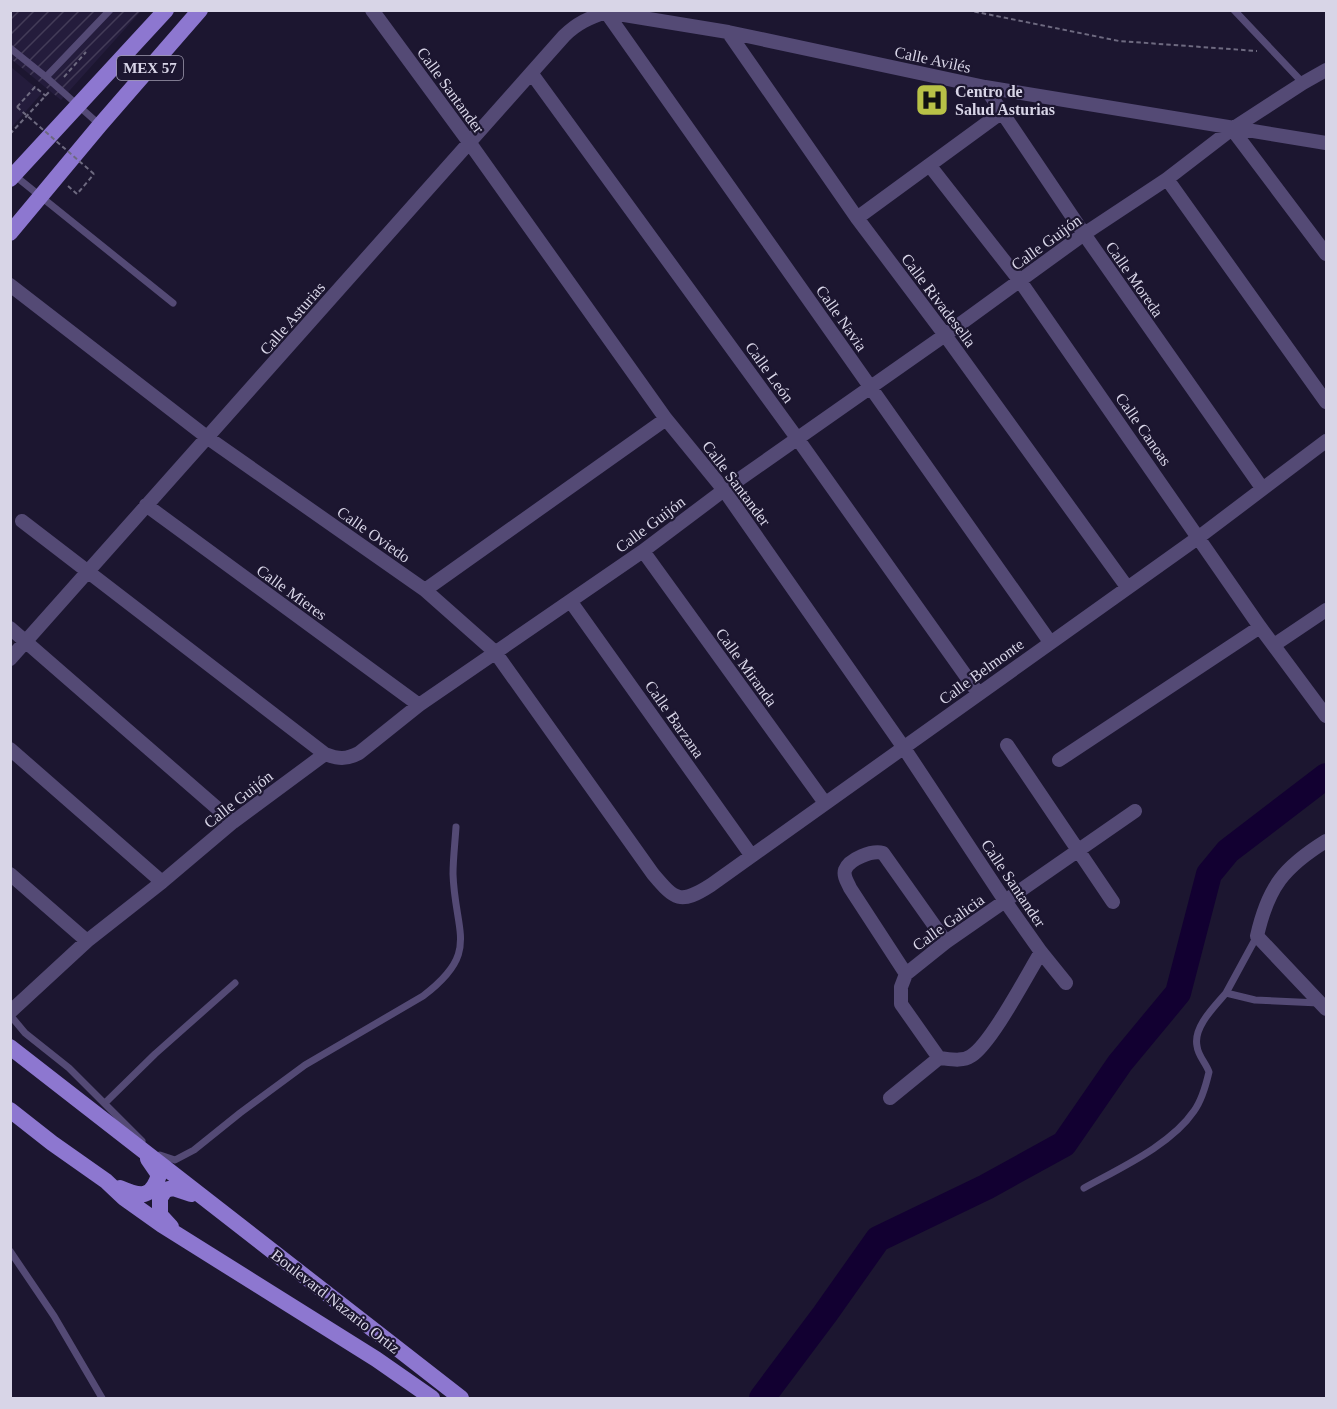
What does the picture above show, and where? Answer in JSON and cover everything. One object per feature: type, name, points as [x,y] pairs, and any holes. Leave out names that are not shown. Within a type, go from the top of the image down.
[{"type":"main road","name":"MEX 57","points":[[12,177],[166,10]]},
{"type":"main road","name":"MEX 57","points":[[10,232],[200,10]]},
{"type":"main road","name":"Boulevard Nazario Ortiz","points":[[10,1047],[461,1398]]},
{"type":"main road","name":"Boulevard Nazario Ortiz","points":[[10,1110],[106,1181],[124,1198],[179,1236],[376,1359],[432,1398]]},
{"type":"main road","name":"Boulevard Nazario Ortiz","points":[[106,1181],[139,1195],[147,1194],[154,1188],[159,1175],[136,1146]]},
{"type":"main road","name":"Boulevard Nazario Ortiz","points":[[179,1236],[160,1215],[160,1198],[165,1190],[173,1188],[189,1192],[211,1204]]},
{"type":"street","name":"Calle Santander","points":[[372,10],[666,419],[724,490],[904,748],[1005,901],[1065,983]]},
{"type":"street","name":"Calle Asturias","points":[[10,659],[574,26],[606,12]]},
{"type":"street","name":"Calle Avilés","points":[[606,12],[728,32],[985,87],[1326,143]]},
{"type":"street","name":"Calle Navia","points":[[606,12],[1050,642]]},
{"type":"street","name":"Calle Rivadesella","points":[[728,32],[857,218],[945,335],[1127,587]]},
{"type":"street","name":"Calle Guijón","points":[[10,1013],[87,941],[233,822],[325,754],[337,759],[349,758],[375,742],[419,705],[643,551],[724,490],[1084,234],[1167,179],[1232,129],[1303,82],[1326,70]]},
{"type":"street","name":"Calle León","points":[[532,74],[797,438],[978,693]]},
{"type":"street","name":"Calle Moreda","points":[[985,87],[1084,234],[1262,488]]},
{"type":"street","points":[[857,218],[1002,112]]},
{"type":"street","points":[[1232,129],[1326,254]]},
{"type":"street","name":"Calle Canoas","points":[[930,166],[1020,280],[1260,627],[1326,716]]},
{"type":"street","points":[[1167,179],[1326,402]]},
{"type":"street","name":"Calle Oviedo","points":[[10,285],[208,438],[424,590],[495,652],[653,874]]},
{"type":"street","points":[[424,590],[666,419]]},
{"type":"street","name":"Calle Belmonte","points":[[653,874],[669,893],[685,898],[699,893],[1199,537],[1326,441]]},
{"type":"street","name":"Calle Mieres","points":[[146,505],[419,705]]},
{"type":"street","points":[[22,521],[325,754]]},
{"type":"street","name":"Calle Miranda","points":[[643,551],[825,803]]},
{"type":"street","name":"Calle Barzana","points":[[571,602],[751,855]]},
{"type":"street","points":[[1274,645],[1326,610]]},
{"type":"street","points":[[1059,760],[1260,627]]},
{"type":"street","points":[[10,628],[233,822]]},
{"type":"street","points":[[1007,745],[1113,902]]},
{"type":"street","points":[[10,749],[162,882]]},
{"type":"street","name":"Calle Galicia","points":[[939,1058],[901,1004],[901,987],[906,974],[946,942],[1135,811]]},
{"type":"street","points":[[1325,1005],[1257,936],[1262,914],[1275,884],[1305,854],[1326,841]]},
{"type":"street","points":[[906,974],[847,882],[845,871],[847,867],[867,853],[875,851],[883,853],[946,942]]},
{"type":"street","points":[[10,874],[87,941]]},
{"type":"street","points":[[890,1098],[939,1058],[957,1060],[970,1058],[979,1050],[997,1026],[1041,952]]},
{"type":"lane","points":[[46,77],[110,10]]},
{"type":"lane","points":[[1234,10],[1303,82]]},
{"type":"lane","points":[[10,48],[100,125]]},
{"type":"lane","points":[[12,177],[40,196],[173,303]]},
{"type":"lane","points":[[10,1013],[25,1033],[69,1068],[147,1146],[162,1157],[175,1160],[181,1158],[305,1065],[423,996],[441,982],[454,966],[460,949],[453,874],[456,827]]},
{"type":"lane","points":[[1084,1188],[1148,1152],[1177,1130],[1194,1112],[1203,1094],[1209,1072],[1199,1054],[1197,1039],[1209,1012],[1226,993],[1257,936]]},
{"type":"lane","points":[[105,1103],[155,1054],[235,983]]},
{"type":"lane","points":[[1226,993],[1256,1000],[1325,1005]]},
{"type":"lane","points":[[10,1251],[54,1316],[102,1398]]},
{"type":"path","points":[[966,10],[1111,40],[1272,52]]},
{"type":"path","points":[[10,134],[86,52]]},
{"type":"path","points":[[46,96],[35,87],[17,107],[94,174],[77,194]]},
{"type":"shaded area","points":[[10,11],[141,11],[61,100],[11,59]]},
{"type":"shaded area","points":[[11,67],[42,93],[10,128]]},
{"type":"waterway","points":[[762,1398],[878,1239],[986,1187],[1064,1144],[1120,1063],[1178,993],[1209,874],[1228,851],[1326,776]]},
{"type":"place","name":"Centro de Salud Asturias","points":[[932,100]]}]
